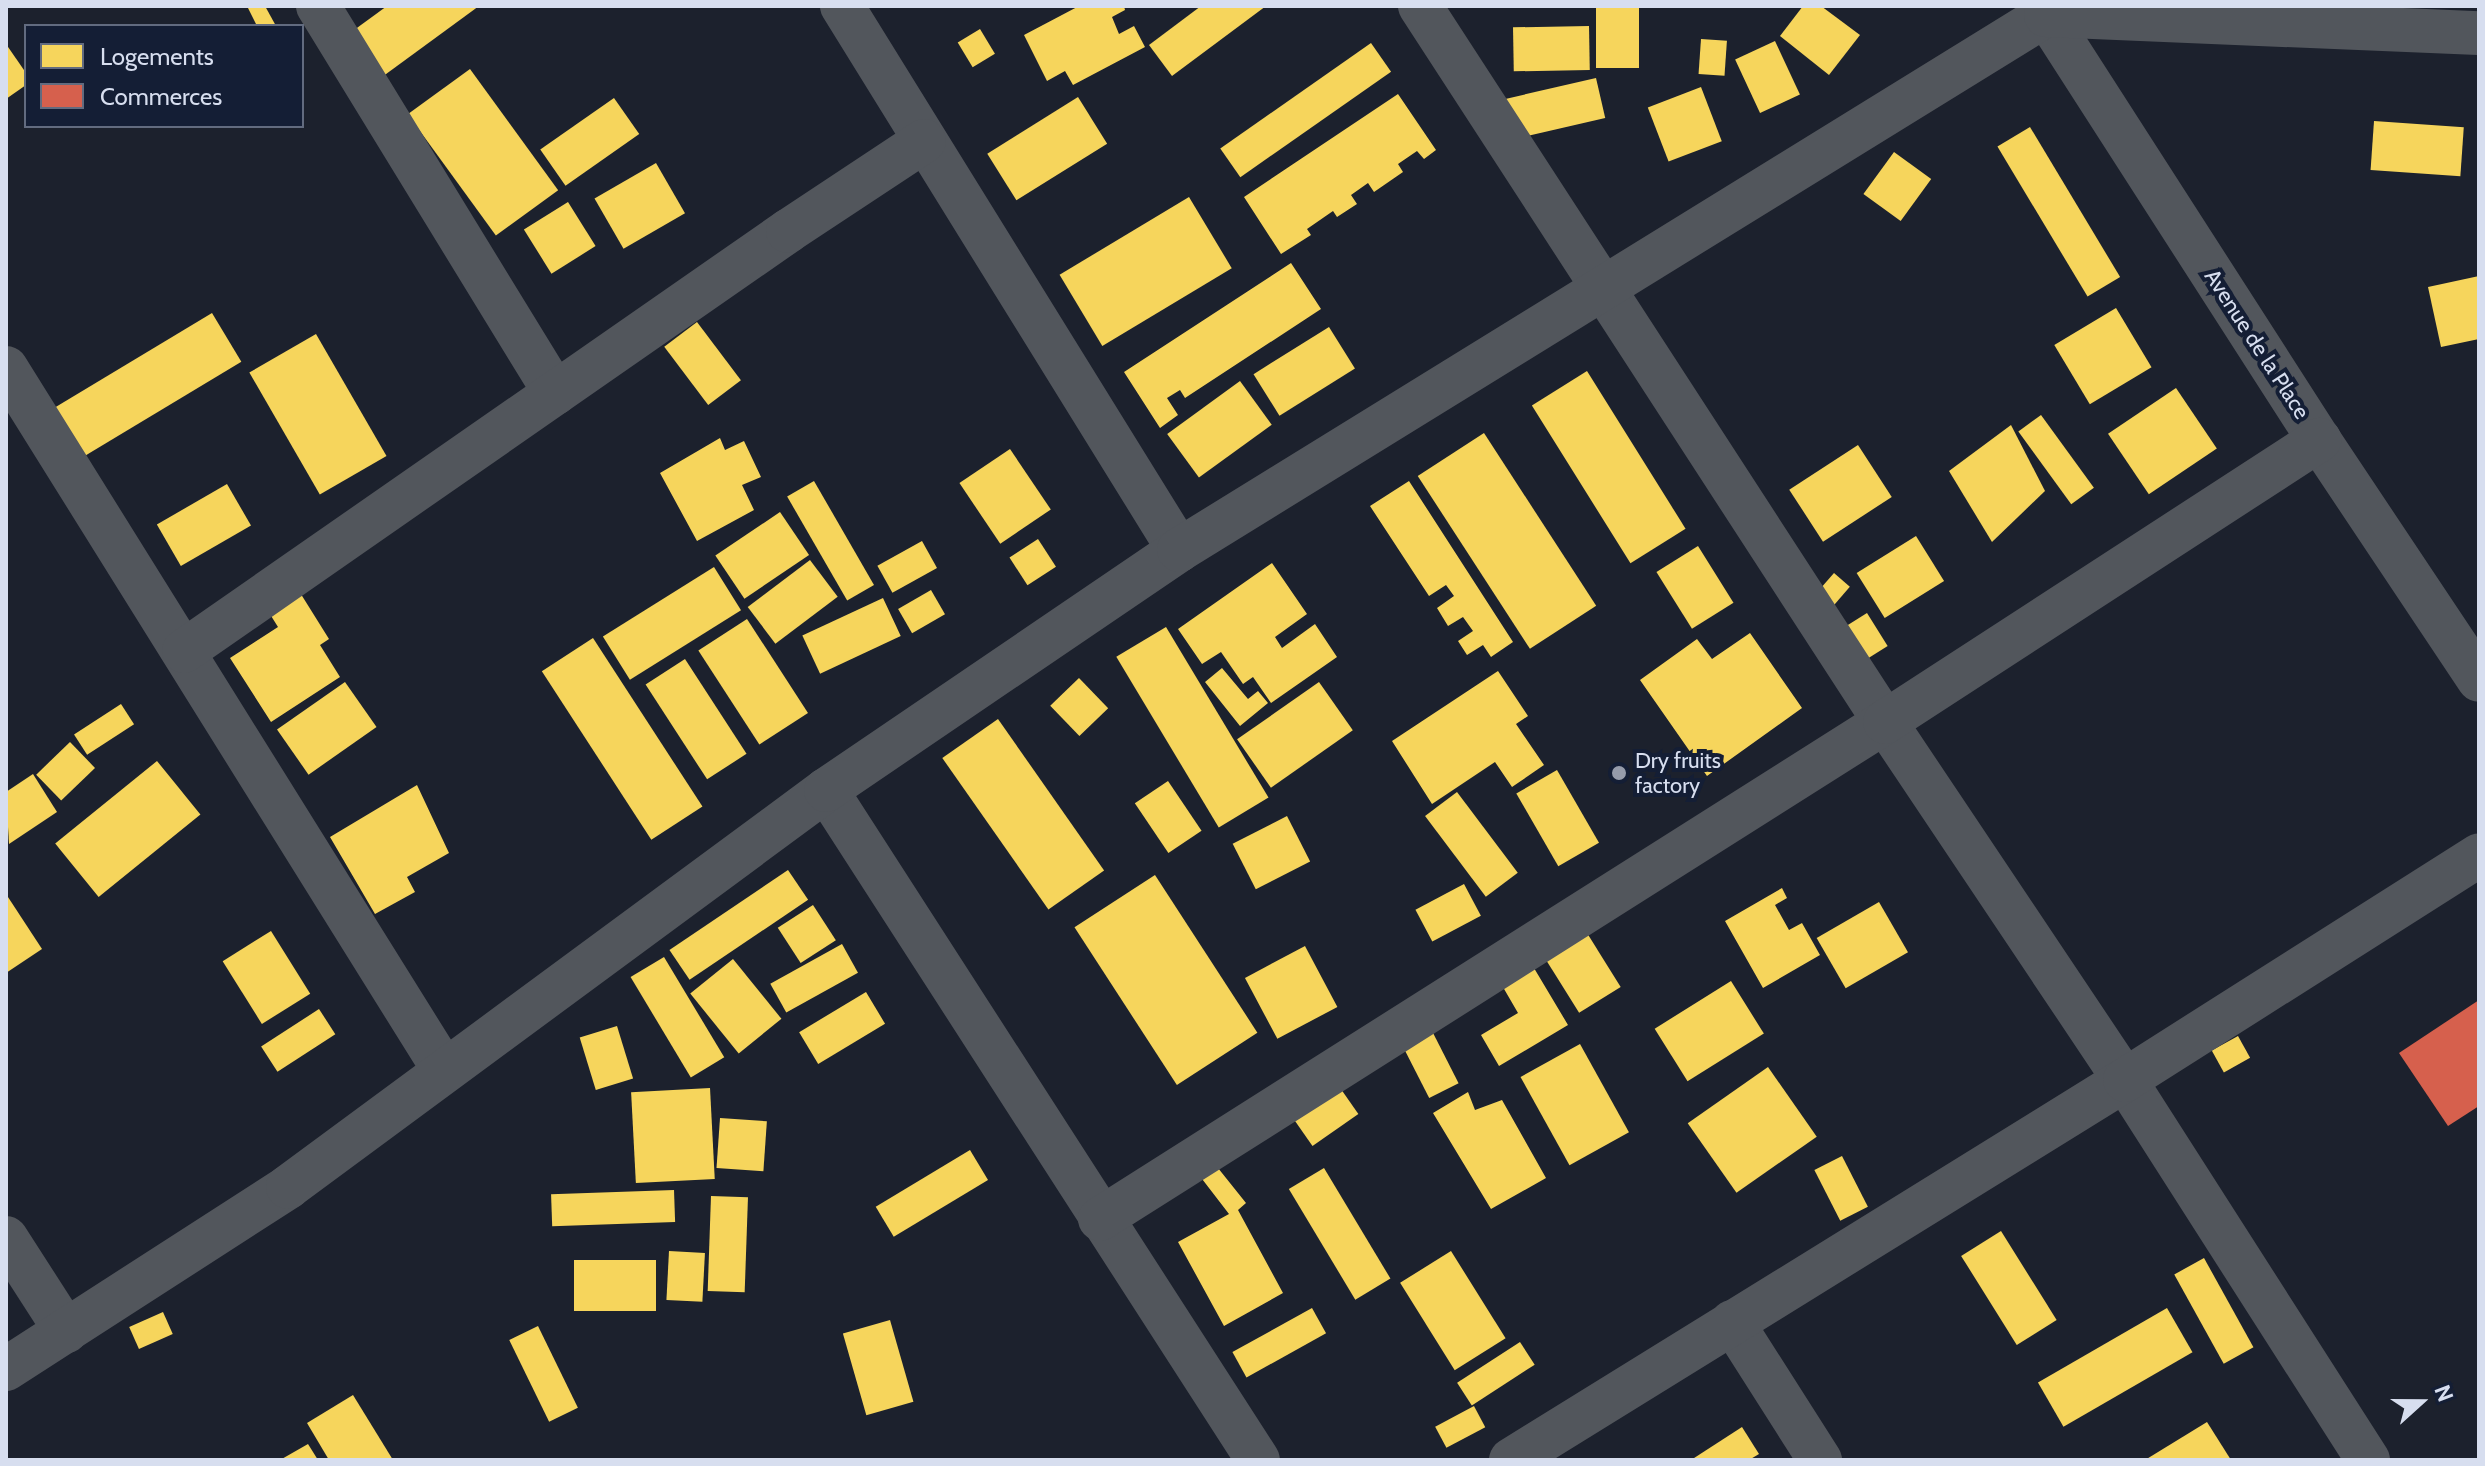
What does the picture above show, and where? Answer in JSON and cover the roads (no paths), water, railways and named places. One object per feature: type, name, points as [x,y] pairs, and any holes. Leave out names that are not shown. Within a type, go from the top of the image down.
[{"type":"street","points":[[318,6],[555,393]]},
{"type":"street","points":[[842,6],[1179,550]]},
{"type":"street","points":[[1420,6],[1885,722],[2125,1080],[2368,1460]]},
{"type":"street","points":[[6,1369],[288,1187],[826,790],[1179,550],[1604,289],[2043,11],[2146,12],[2479,33]]},
{"type":"street","name":"Avenue de la Place","points":[[2043,11],[2319,440],[2479,680]]},
{"type":"street","points":[[184,651],[924,141]]},
{"type":"street","points":[[6,368],[444,1070]]},
{"type":"street","points":[[1100,1219],[1885,722],[2319,440]]},
{"type":"street","points":[[826,790],[1258,1460]]},
{"type":"street","points":[[1511,1460],[2125,1080],[2479,855]]},
{"type":"street","points":[[6,1238],[66,1331]]},
{"type":"street","points":[[1732,1322],[1820,1460]]},
{"type":"place","name":"Dry fruits factory","points":[[1619,773]]}]
